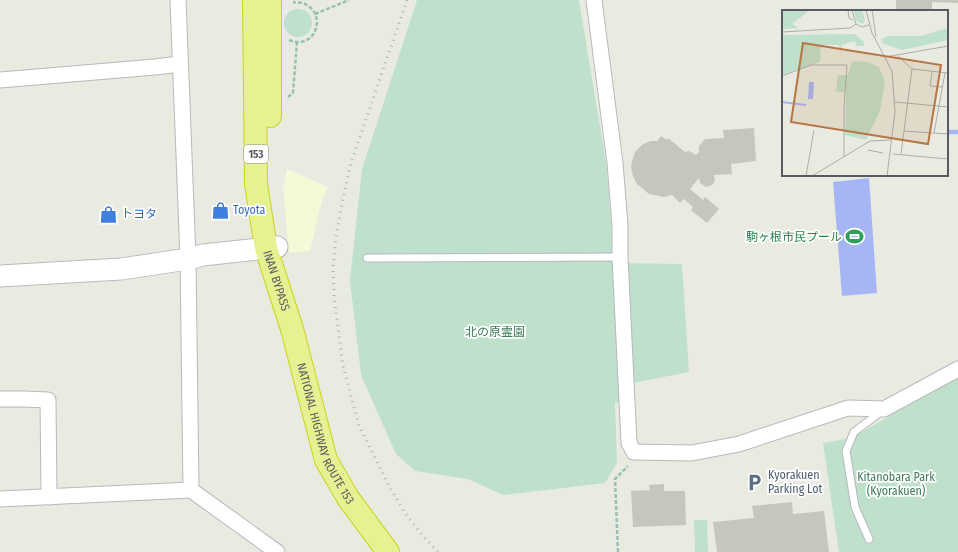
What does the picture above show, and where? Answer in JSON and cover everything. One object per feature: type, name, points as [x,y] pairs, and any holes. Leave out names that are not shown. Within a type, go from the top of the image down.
[{"type":"highway","name":"INAN BYPASS","points":[[254,0],[256,184],[285,304]]},
{"type":"highway","name":"INAN BYPASS","points":[[270,0],[270,186],[272,248]]},
{"type":"highway","name":"NATIONAL HIGHWAY ROUTE 153","points":[[285,304],[326,460],[348,498],[384,551]]},
{"type":"street","points":[[178,0],[188,259],[190,490]]},
{"type":"street","points":[[594,0],[615,163],[620,225],[620,257],[629,443],[634,452],[692,453],[739,444],[848,408],[884,409],[958,369]]},
{"type":"street","points":[[0,80],[180,64]]},
{"type":"street","points":[[0,276],[121,269],[188,259],[203,255],[272,248]]},
{"type":"street","points":[[0,399],[48,400],[49,497]]},
{"type":"street","points":[[0,499],[190,490],[277,552]]},
{"type":"lane","points":[[367,258],[620,257]]},
{"type":"lane","points":[[869,540],[855,507],[846,451],[854,432],[884,409]]},
{"type":"path","points":[[315,14],[349,0]]},
{"type":"path","points":[[285,36],[290,40],[297,42],[306,41],[312,37],[316,30],[317,23],[315,14],[310,7],[304,3],[293,2]]},
{"type":"path","points":[[287,97],[294,93],[297,42]]},
{"type":"path","points":[[618,552],[616,478],[629,465],[634,452]]},
{"type":"shaded area","points":[[287,169],[328,187],[321,204],[310,251],[289,253],[283,188]]},
{"type":"green space","name":"北の原霊園","points":[[417,0],[579,0],[607,169],[614,263],[682,264],[689,372],[622,385],[623,401],[615,403],[617,463],[605,483],[503,495],[468,479],[415,471],[396,454],[361,375],[350,280],[362,169]]},
{"type":"green space","points":[[298,9],[308,13],[312,23],[308,33],[298,37],[288,33],[284,23],[288,13]]},
{"type":"green space","name":"Kitanobara Park (Kyorakuen)","points":[[958,377],[958,552],[839,552],[823,443],[851,438]]},
{"type":"green space","points":[[694,520],[707,520],[708,552],[695,552]]},
{"type":"water","name":"駒ヶ根市民プール","points":[[869,178],[877,293],[842,296],[833,182]]},
{"type":"building","points":[[896,0],[958,0],[958,3],[932,2],[932,10],[896,10]]},
{"type":"building","points":[[754,128],[756,161],[731,164],[732,174],[714,175],[715,181],[712,185],[706,187],[700,183],[699,178],[690,189],[703,200],[705,197],[719,209],[707,223],[691,210],[693,207],[684,199],[680,203],[672,195],[664,197],[649,194],[637,184],[633,176],[631,167],[635,152],[643,144],[651,141],[657,141],[661,136],[667,140],[668,138],[685,152],[689,151],[696,155],[699,152],[699,146],[705,139],[724,138],[723,130]]},
{"type":"building","points":[[664,484],[664,491],[685,491],[686,525],[633,527],[631,491],[650,490],[649,485]]},
{"type":"building","points":[[792,502],[793,514],[824,511],[829,552],[717,552],[713,522],[754,518],[752,506]]},
{"type":"waterway","points":[[948,132],[958,132]]},
{"type":"railway","points":[[407,0],[350,166],[336,237],[333,268],[334,296],[343,366],[359,426],[389,486],[405,513],[438,552]]},
{"type":"place","name":"Toyota","points":[[220,210]]},
{"type":"place","name":"トヨタ","points":[[108,214]]},
{"type":"place","name":"駒ヶ根市民プール","points":[[855,237]]},
{"type":"place","name":"Kyorakuen Parking Lot","points":[[755,482]]}]
